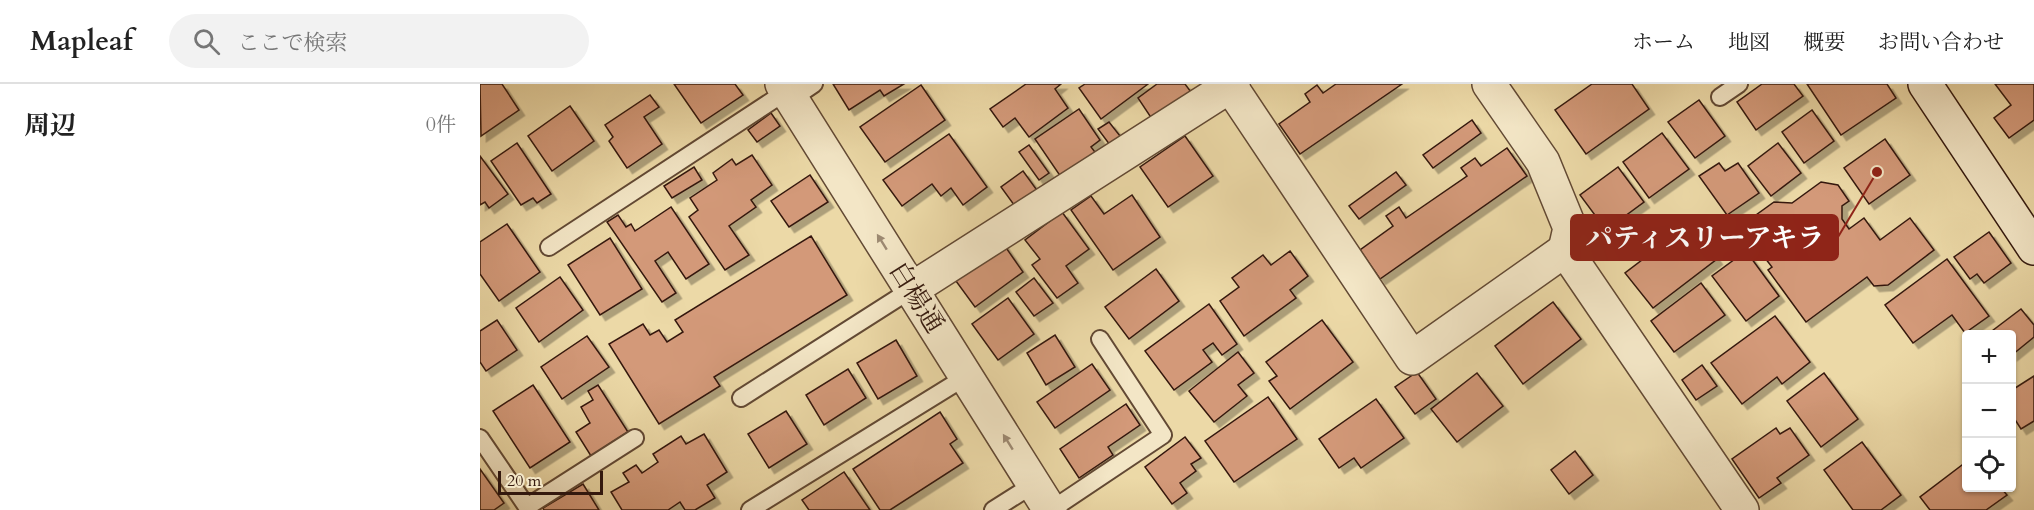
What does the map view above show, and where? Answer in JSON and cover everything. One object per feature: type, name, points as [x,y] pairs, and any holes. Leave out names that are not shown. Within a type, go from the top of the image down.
[{"type":"street","points":[[912,289],[1231,85],[1412,358],[1565,250],[1570,228],[1543,162],[1489,84]]},
{"type":"street","points":[[1925,84],[2034,248]]},
{"type":"street","name":"白楊通","points":[[794,90],[912,289],[1045,501]]},
{"type":"street","points":[[1565,250],[1742,510]]},
{"type":"lane","points":[[1720,97],[1739,84]]},
{"type":"lane","points":[[549,247],[794,90]]},
{"type":"lane","points":[[741,398],[912,289]]},
{"type":"lane","points":[[993,510],[1045,501],[1163,435],[1100,339]]},
{"type":"lane","points":[[750,510],[966,376]]},
{"type":"lane","points":[[480,438],[527,507],[635,438]]},
{"type":"building","points":[[480,84],[502,84],[519,110],[481,136]]},
{"type":"building","points":[[674,84],[735,84],[743,95],[701,123]]},
{"type":"building","points":[[833,84],[904,84],[884,96],[880,90],[849,110]]},
{"type":"building","points":[[1026,84],[1061,84],[1055,89],[1068,108],[1029,137],[1015,118],[1003,127],[990,109]]},
{"type":"building","points":[[1085,84],[1148,84],[1101,119],[1079,88]]},
{"type":"building","points":[[1157,84],[1185,84],[1191,92],[1152,119],[1138,98]]},
{"type":"building","points":[[1336,84],[1402,84],[1300,154],[1279,124],[1310,102],[1305,94],[1317,85],[1323,93]]},
{"type":"building","points":[[1592,84],[1632,84],[1649,109],[1586,154],[1555,110]]},
{"type":"building","points":[[1762,84],[1794,84],[1803,96],[1756,130],[1737,102]]},
{"type":"building","points":[[1807,84],[1887,84],[1896,98],[1841,135]]},
{"type":"building","points":[[1995,84],[2034,84],[2034,120],[2009,138],[1994,118],[2011,105]]},
{"type":"building","points":[[921,85],[945,120],[885,162],[860,127]]},
{"type":"building","points":[[650,95],[659,107],[644,117],[662,144],[627,168],[609,141],[613,137],[605,125]]},
{"type":"building","points":[[1699,100],[1725,136],[1695,158],[1668,122]]},
{"type":"building","points":[[570,106],[594,141],[552,171],[528,136]]},
{"type":"building","points":[[1079,109],[1100,140],[1091,147],[1098,156],[1063,180],[1035,139]]},
{"type":"building","points":[[1812,110],[1834,141],[1804,163],[1782,132]]},
{"type":"building","points":[[771,113],[780,126],[757,142],[748,130]]},
{"type":"building","points":[[1472,120],[1481,133],[1433,168],[1423,155]]},
{"type":"building","points":[[1109,122],[1124,141],[1113,149],[1098,129]]},
{"type":"building","points":[[1662,133],[1689,169],[1649,198],[1623,162]]},
{"type":"building","points":[[949,134],[987,187],[963,205],[951,188],[941,196],[932,184],[902,206],[883,180]]},
{"type":"building","points":[[1185,136],[1213,176],[1168,207],[1140,167]]},
{"type":"building","points":[[1885,139],[1910,175],[1869,204],[1844,168]]},
{"type":"building","points":[[517,143],[551,194],[537,203],[533,198],[521,205],[491,161]]},
{"type":"building","points":[[1778,143],[1801,173],[1771,196],[1748,166]]},
{"type":"building","points":[[1029,145],[1049,173],[1039,180],[1019,152]]},
{"type":"building","points":[[1507,148],[1527,176],[1380,279],[1360,250],[1393,226],[1386,216],[1399,207],[1406,218],[1467,176],[1461,168],[1475,158],[1481,166]]},
{"type":"building","points":[[752,155],[772,185],[751,200],[756,207],[729,226],[749,255],[725,270],[689,217],[698,210],[690,198],[717,180],[713,173],[732,159],[736,165]]},
{"type":"building","points":[[480,156],[508,194],[489,208],[485,202],[480,205]]},
{"type":"building","points":[[1719,163],[1725,171],[1738,163],[1759,193],[1727,215],[1699,176]]},
{"type":"building","points":[[694,167],[702,180],[672,198],[664,186]]},
{"type":"building","points":[[1618,167],[1644,202],[1606,230],[1580,195]]},
{"type":"building","points":[[1023,171],[1039,193],[1017,209],[1001,187]]},
{"type":"building","points":[[1396,172],[1406,185],[1359,219],[1349,206]]},
{"type":"building","points":[[810,175],[828,202],[789,227],[771,201]]},
{"type":"building","points":[[1821,182],[1838,185],[1849,201],[1842,206],[1842,219],[1849,229],[1864,218],[1880,240],[1910,218],[1934,250],[1888,285],[1874,286],[1867,277],[1806,322],[1768,270],[1772,267],[1762,254],[1769,248],[1760,235],[1749,243],[1738,228],[1774,202],[1792,203]]},
{"type":"building","points":[[1132,195],[1160,237],[1113,270],[1071,210],[1091,196],[1104,214]]},
{"type":"building","points":[[671,207],[709,264],[686,279],[668,252],[655,261],[676,293],[662,302],[607,222],[618,215],[626,227],[631,224],[635,231]]},
{"type":"building","points":[[1062,212],[1089,249],[1066,266],[1078,283],[1057,298],[1032,265],[1040,259],[1025,240]]},
{"type":"building","points":[[507,224],[540,272],[499,301],[480,274],[480,242]]},
{"type":"building","points":[[1691,225],[1717,259],[1653,308],[1625,273],[1655,250],[1651,243],[1661,235],[1667,243]]},
{"type":"building","points":[[1989,232],[2011,263],[1984,283],[1977,274],[1970,279],[1954,257]]},
{"type":"building","points":[[811,236],[847,295],[714,377],[720,386],[659,424],[609,344],[643,324],[650,335],[659,330],[667,342],[683,332],[675,320]]},
{"type":"building","points":[[610,238],[642,289],[600,315],[568,265]]},
{"type":"building","points":[[1002,242],[1023,272],[975,307],[953,277]]},
{"type":"building","points":[[1290,251],[1308,276],[1290,290],[1296,298],[1244,336],[1220,301],[1239,287],[1232,278],[1263,255],[1271,265]]},
{"type":"building","points":[[1746,251],[1779,296],[1746,321],[1712,276]]},
{"type":"building","points":[[1947,259],[1989,316],[1969,330],[1963,330],[1952,315],[1913,343],[1885,305]]},
{"type":"building","points":[[1156,269],[1179,301],[1129,339],[1105,307]]},
{"type":"building","points":[[560,277],[583,310],[539,342],[516,308]]},
{"type":"building","points":[[1034,278],[1053,303],[1034,316],[1016,292]]},
{"type":"building","points":[[1701,283],[1725,315],[1674,352],[1651,321]]},
{"type":"building","points":[[1008,298],[1034,334],[998,360],[972,324]]},
{"type":"building","points":[[1553,302],[1581,339],[1523,384],[1495,346]]},
{"type":"building","points":[[1209,304],[1237,344],[1222,355],[1213,343],[1203,350],[1212,362],[1174,390],[1145,351]]},
{"type":"building","points":[[2021,309],[2034,325],[2034,337],[2016,352],[2016,330],[1993,330]]},
{"type":"building","points":[[1775,316],[1810,362],[1782,384],[1777,377],[1742,404],[1711,363]]},
{"type":"building","points":[[497,320],[517,350],[486,371],[480,362],[480,331]]},
{"type":"building","points":[[1322,320],[1353,362],[1290,409],[1269,381],[1277,376],[1266,362]]},
{"type":"building","points":[[1055,335],[1075,367],[1046,385],[1027,353]]},
{"type":"building","points":[[587,336],[609,367],[562,399],[541,367]]},
{"type":"building","points":[[896,340],[917,376],[878,399],[857,363]]},
{"type":"building","points":[[1238,352],[1254,373],[1238,385],[1247,396],[1214,422],[1189,391]]},
{"type":"building","points":[[1092,364],[1110,390],[1055,428],[1037,402]]},
{"type":"building","points":[[1702,365],[1717,386],[1696,400],[1682,380]]},
{"type":"building","points":[[848,369],[866,398],[824,425],[806,395]]},
{"type":"building","points":[[1417,372],[1436,399],[1415,414],[1395,387]]},
{"type":"building","points":[[1477,373],[1503,406],[1457,442],[1431,409]]},
{"type":"building","points":[[1824,373],[1858,419],[1821,447],[1787,401]]},
{"type":"building","points":[[2034,376],[2034,421],[2021,429],[2016,421],[2016,387]]},
{"type":"building","points":[[533,385],[570,442],[530,468],[493,411]]},
{"type":"building","points":[[598,385],[628,432],[591,456],[576,432],[590,423],[581,407],[593,400],[588,391]]},
{"type":"building","points":[[1268,397],[1297,439],[1234,482],[1205,441]]},
{"type":"building","points":[[1376,399],[1404,438],[1361,468],[1354,458],[1339,468],[1319,439]]},
{"type":"building","points":[[1126,404],[1140,425],[1108,447],[1113,455],[1079,478],[1060,449]]},
{"type":"building","points":[[786,411],[807,444],[769,468],[748,434]]},
{"type":"building","points":[[940,412],[957,439],[950,444],[963,463],[890,510],[880,510],[853,469]]},
{"type":"building","points":[[1776,428],[1780,434],[1790,428],[1809,455],[1777,478],[1781,483],[1759,498],[1732,459]]},
{"type":"building","points":[[704,434],[727,472],[707,485],[715,498],[695,510],[685,510],[680,502],[668,510],[622,510],[611,492],[629,482],[623,473],[636,465],[642,473],[658,462],[653,454],[681,436],[686,444]]},
{"type":"building","points":[[1185,437],[1201,458],[1191,464],[1196,471],[1180,483],[1187,493],[1172,504],[1145,467]]},
{"type":"building","points":[[1862,442],[1901,495],[1881,510],[1853,510],[1824,470]]},
{"type":"building","points":[[1575,451],[1593,475],[1569,494],[1551,470]]},
{"type":"building","points":[[1962,465],[1962,492],[2004,492],[2007,495],[1986,510],[1930,510],[1920,497]]},
{"type":"building","points":[[480,469],[504,503],[494,510],[480,510]]},
{"type":"building","points":[[844,472],[870,510],[809,510],[802,500]]},
{"type":"building","points":[[583,484],[599,510],[544,510],[543,508]]},
{"type":"place","name":"パティスリーアキラ","points":[[1877,172]]}]
